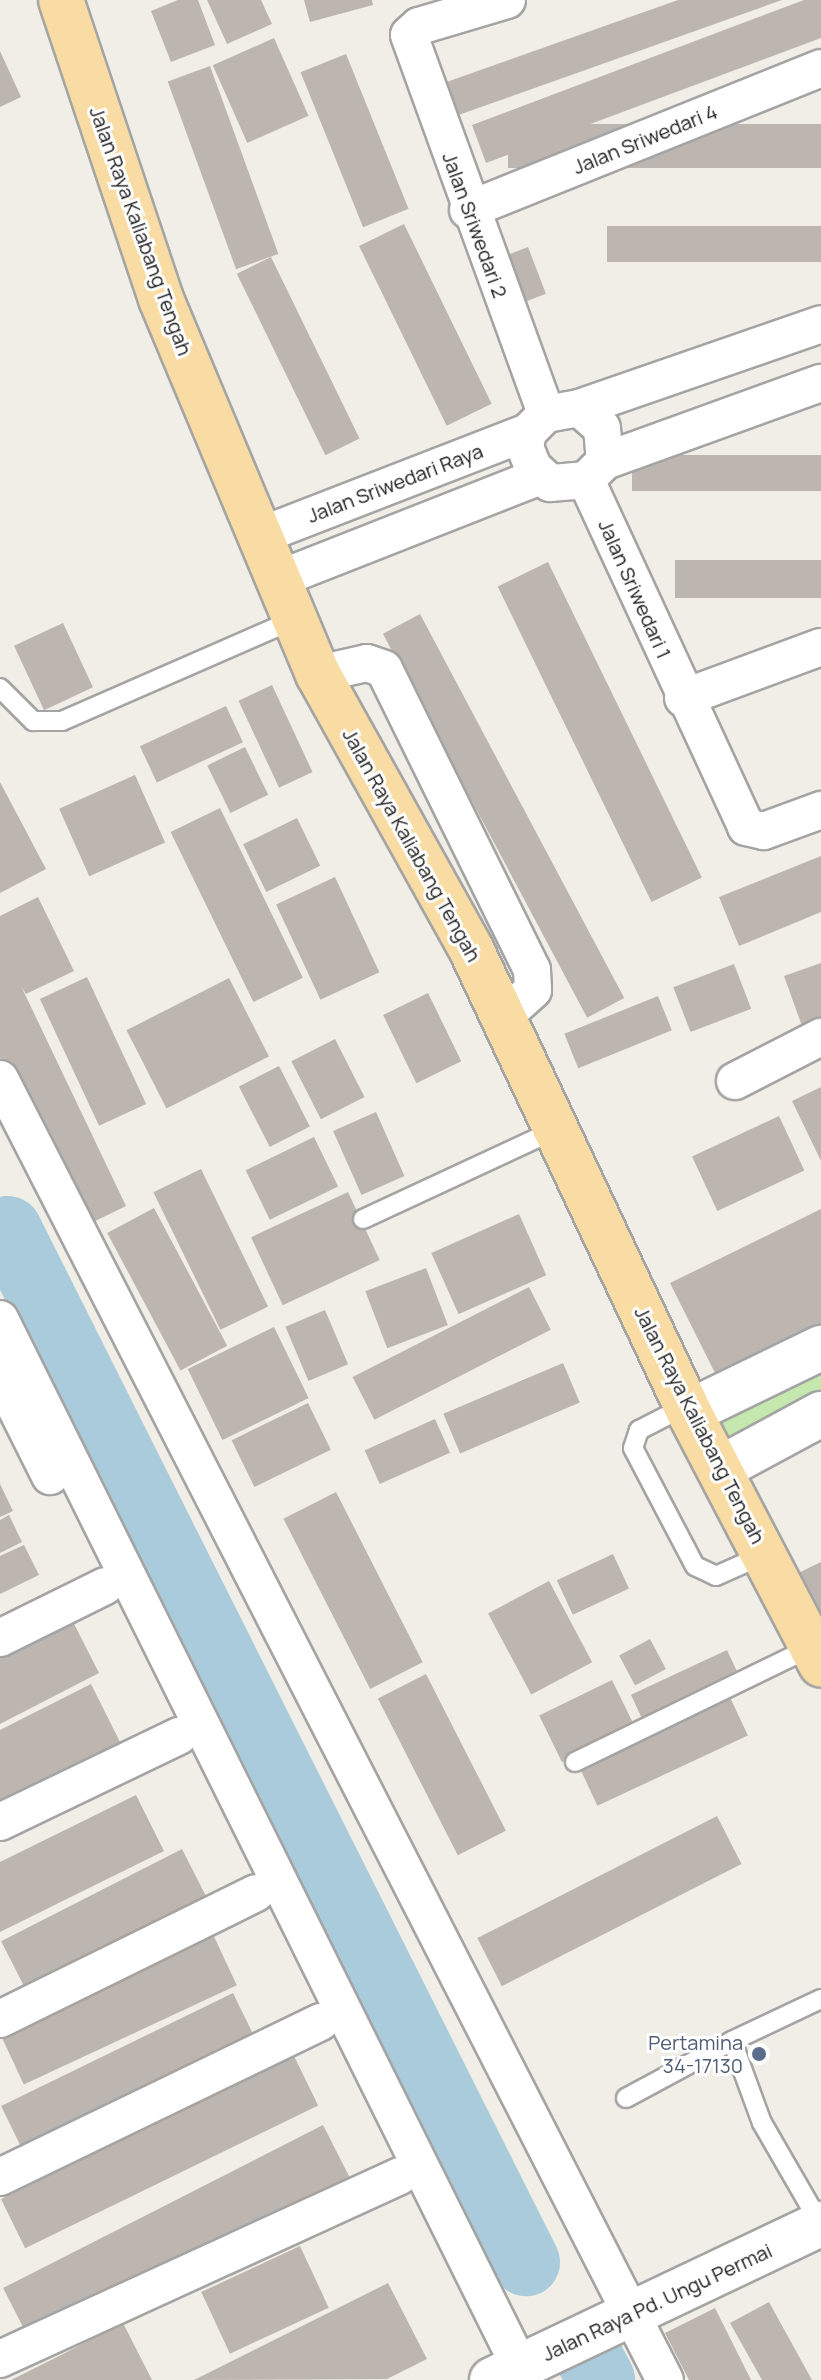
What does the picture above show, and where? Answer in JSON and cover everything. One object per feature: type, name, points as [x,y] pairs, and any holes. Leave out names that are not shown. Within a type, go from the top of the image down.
[{"type":"main road","name":"Jalan Raya Kaliabang Tengah","points":[[61,0],[161,299],[318,674],[471,949],[688,1409],[817,1656]]},
{"type":"street","name":"Jalan Sriwedari 2","points":[[507,0],[419,26],[409,35],[468,210],[551,418]]},
{"type":"street","name":"Jalan Sriwedari 4","points":[[468,210],[821,68]]},
{"type":"street","name":"Jalan Sriwedari Raya","points":[[262,535],[551,418],[821,324]]},
{"type":"street","points":[[596,470],[602,428],[551,418],[525,447],[540,476],[561,486],[821,383]]},
{"type":"street","name":"Jalan Sriwedari 1","points":[[596,470],[683,698],[746,827],[764,831],[821,810]]},
{"type":"street","points":[[279,579],[540,476]]},
{"type":"street","points":[[683,698],[821,647]]},
{"type":"street","points":[[318,674],[367,663],[384,669],[532,970],[533,990],[503,1017]]},
{"type":"street","points":[[735,1081],[821,1037]]},
{"type":"street","points":[[0,1079],[622,2317],[665,2380]]},
{"type":"street","points":[[0,1319],[508,2373]]},
{"type":"street","points":[[688,1409],[821,1348]]},
{"type":"street","points":[[0,1376],[321,2022],[400,2176],[508,2373]]},
{"type":"street","points":[[721,1468],[821,1414]]},
{"type":"street","points":[[0,1638],[105,1586]]},
{"type":"street","points":[[0,1822],[179,1736]]},
{"type":"street","points":[[0,2019],[256,1893]]},
{"type":"street","points":[[0,2177],[321,2022]]},
{"type":"street","points":[[0,2359],[400,2176]]},
{"type":"street","name":"Jalan Raya Pd. Ungu Permai","points":[[508,2373],[821,2225]]},
{"type":"lane","points":[[0,688],[33,721],[62,721],[295,619]]},
{"type":"lane","points":[[363,1219],[557,1129]]},
{"type":"lane","points":[[688,1409],[639,1430],[632,1439],[695,1566],[716,1576],[765,1554]]},
{"type":"lane","points":[[575,1762],[817,1656]]},
{"type":"lane","points":[[626,2098],[732,2041],[821,1999]]},
{"type":"lane","points":[[732,2041],[762,2123],[821,2225]]},
{"type":"green space","points":[[821,1353],[821,1419],[721,1468],[689,1412]]},
{"type":"building","points":[[178,0],[198,0],[215,45],[171,62],[151,11]]},
{"type":"building","points":[[207,0],[261,0],[272,24],[227,44]]},
{"type":"building","points":[[304,0],[372,0],[373,5],[310,22]]},
{"type":"building","points":[[678,0],[782,0],[453,117],[441,84]]},
{"type":"building","points":[[804,0],[821,0],[821,38],[486,163],[472,125]]},
{"type":"building","points":[[274,38],[309,116],[247,143],[213,65]]},
{"type":"building","points":[[0,51],[21,97],[0,107]]},
{"type":"building","points":[[346,54],[409,209],[363,227],[301,72]]},
{"type":"building","points":[[210,66],[278,254],[236,269],[168,81]]},
{"type":"building","points":[[508,124],[821,124],[821,168],[508,168]]},
{"type":"building","points":[[404,224],[492,404],[447,426],[359,246]]},
{"type":"building","points":[[607,226],[821,226],[821,262],[607,262]]},
{"type":"building","points":[[528,247],[546,294],[516,305],[498,258]]},
{"type":"building","points":[[271,257],[360,439],[325,455],[237,274]]},
{"type":"building","points":[[632,455],[821,455],[821,491],[632,491]]},
{"type":"building","points":[[675,560],[821,560],[821,598],[675,598]]},
{"type":"building","points":[[548,562],[702,877],[652,902],[498,587]]},
{"type":"building","points":[[420,614],[624,998],[587,1018],[383,634]]},
{"type":"building","points":[[63,623],[93,687],[44,710],[14,646]]},
{"type":"building","points":[[272,685],[313,772],[279,788],[238,701]]},
{"type":"building","points":[[226,706],[243,742],[157,782],[140,746]]},
{"type":"building","points":[[245,747],[268,795],[230,813],[207,765]]},
{"type":"building","points":[[135,775],[165,843],[89,876],[59,809]]},
{"type":"building","points":[[0,782],[46,869],[0,893]]},
{"type":"building","points":[[220,808],[303,978],[253,1002],[171,832]]},
{"type":"building","points":[[297,818],[320,866],[266,892],[243,844]]},
{"type":"building","points":[[821,856],[821,912],[739,946],[719,897]]},
{"type":"building","points":[[335,877],[379,972],[320,1000],[276,904]]},
{"type":"building","points":[[38,897],[74,971],[26,994],[21,986],[126,1206],[81,1228],[0,1058],[0,916]]},
{"type":"building","points":[[821,963],[821,1035],[807,1040],[784,976]]},
{"type":"building","points":[[734,964],[751,1009],[691,1032],[673,987]]},
{"type":"building","points":[[87,977],[146,1104],[99,1126],[40,999]]},
{"type":"building","points":[[229,978],[269,1056],[166,1109],[127,1030]]},
{"type":"building","points":[[428,993],[461,1061],[416,1083],[383,1015]]},
{"type":"building","points":[[658,996],[672,1030],[578,1068],[564,1034]]},
{"type":"building","points":[[335,1039],[365,1097],[321,1119],[291,1061]]},
{"type":"building","points":[[279,1066],[310,1127],[270,1147],[239,1086]]},
{"type":"building","points":[[821,1087],[821,1161],[792,1101]]},
{"type":"building","points":[[376,1112],[404,1176],[362,1195],[333,1131]]},
{"type":"building","points":[[779,1116],[804,1170],[717,1211],[692,1157]]},
{"type":"building","points":[[314,1137],[338,1186],[270,1220],[246,1170]]},
{"type":"building","points":[[201,1169],[268,1307],[220,1330],[153,1192]]},
{"type":"building","points":[[348,1192],[380,1260],[283,1305],[251,1237]]},
{"type":"building","points":[[154,1208],[227,1346],[180,1371],[107,1233]]},
{"type":"building","points":[[821,1209],[821,1333],[720,1383],[670,1283]]},
{"type":"building","points":[[519,1214],[546,1275],[459,1314],[431,1253]]},
{"type":"building","points":[[426,1268],[448,1325],[387,1348],[365,1291]]},
{"type":"building","points":[[529,1287],[551,1330],[374,1420],[353,1377]]},
{"type":"building","points":[[325,1310],[348,1364],[308,1381],[285,1327]]},
{"type":"building","points":[[274,1327],[309,1398],[222,1440],[188,1369]]},
{"type":"building","points":[[563,1363],[580,1403],[460,1453],[443,1414]]},
{"type":"building","points":[[308,1403],[331,1450],[254,1487],[232,1440]]},
{"type":"building","points":[[435,1419],[450,1453],[380,1484],[365,1450]]},
{"type":"building","points":[[0,1484],[13,1511],[0,1517]]},
{"type":"building","points":[[336,1492],[423,1662],[370,1689],[283,1519]]},
{"type":"building","points":[[9,1515],[22,1542],[0,1553],[0,1520]]},
{"type":"building","points":[[24,1545],[39,1575],[0,1594],[0,1556]]},
{"type":"building","points":[[613,1554],[629,1588],[573,1615],[557,1580]]},
{"type":"building","points":[[821,1562],[821,1624],[794,1575]]},
{"type":"building","points":[[549,1581],[592,1662],[531,1695],[488,1613]]},
{"type":"building","points":[[68,1612],[99,1673],[0,1724],[0,1646]]},
{"type":"building","points":[[650,1639],[666,1669],[635,1685],[619,1655]]},
{"type":"building","points":[[727,1650],[740,1678],[644,1723],[631,1695]]},
{"type":"building","points":[[426,1674],[506,1831],[458,1855],[378,1699]]},
{"type":"building","points":[[612,1680],[635,1727],[562,1762],[539,1716]]},
{"type":"building","points":[[91,1684],[123,1748],[0,1810],[0,1730]]},
{"type":"building","points":[[728,1693],[748,1736],[597,1806],[578,1763]]},
{"type":"building","points":[[136,1795],[164,1851],[0,1932],[0,1862]]},
{"type":"building","points":[[717,1816],[742,1864],[502,1986],[477,1938]]},
{"type":"building","points":[[182,1849],[211,1905],[30,1997],[1,1941]]},
{"type":"building","points":[[211,1930],[237,1985],[24,2085],[0,2028]]},
{"type":"building","points":[[233,1993],[259,2047],[27,2160],[1,2106]]},
{"type":"building","points":[[294,2056],[318,2105],[25,2248],[1,2199]]},
{"type":"building","points":[[323,2125],[350,2178],[30,2341],[3,2288]]},
{"type":"building","points":[[300,2246],[329,2308],[230,2354],[201,2292]]},
{"type":"building","points":[[388,2283],[427,2359],[387,2379],[194,2380]]},
{"type":"building","points":[[769,2302],[812,2380],[762,2380],[730,2323]]},
{"type":"building","points":[[715,2308],[751,2380],[689,2380],[665,2333]]},
{"type":"building","points":[[123,2323],[152,2380],[11,2380],[63,2354]]},
{"type":"waterway","points":[[8,1230],[526,2262]]},
{"type":"waterway","points":[[589,2357],[601,2380]]},
{"type":"place","name":"Pertamina 34-17130","points":[[759,2054]]}]
